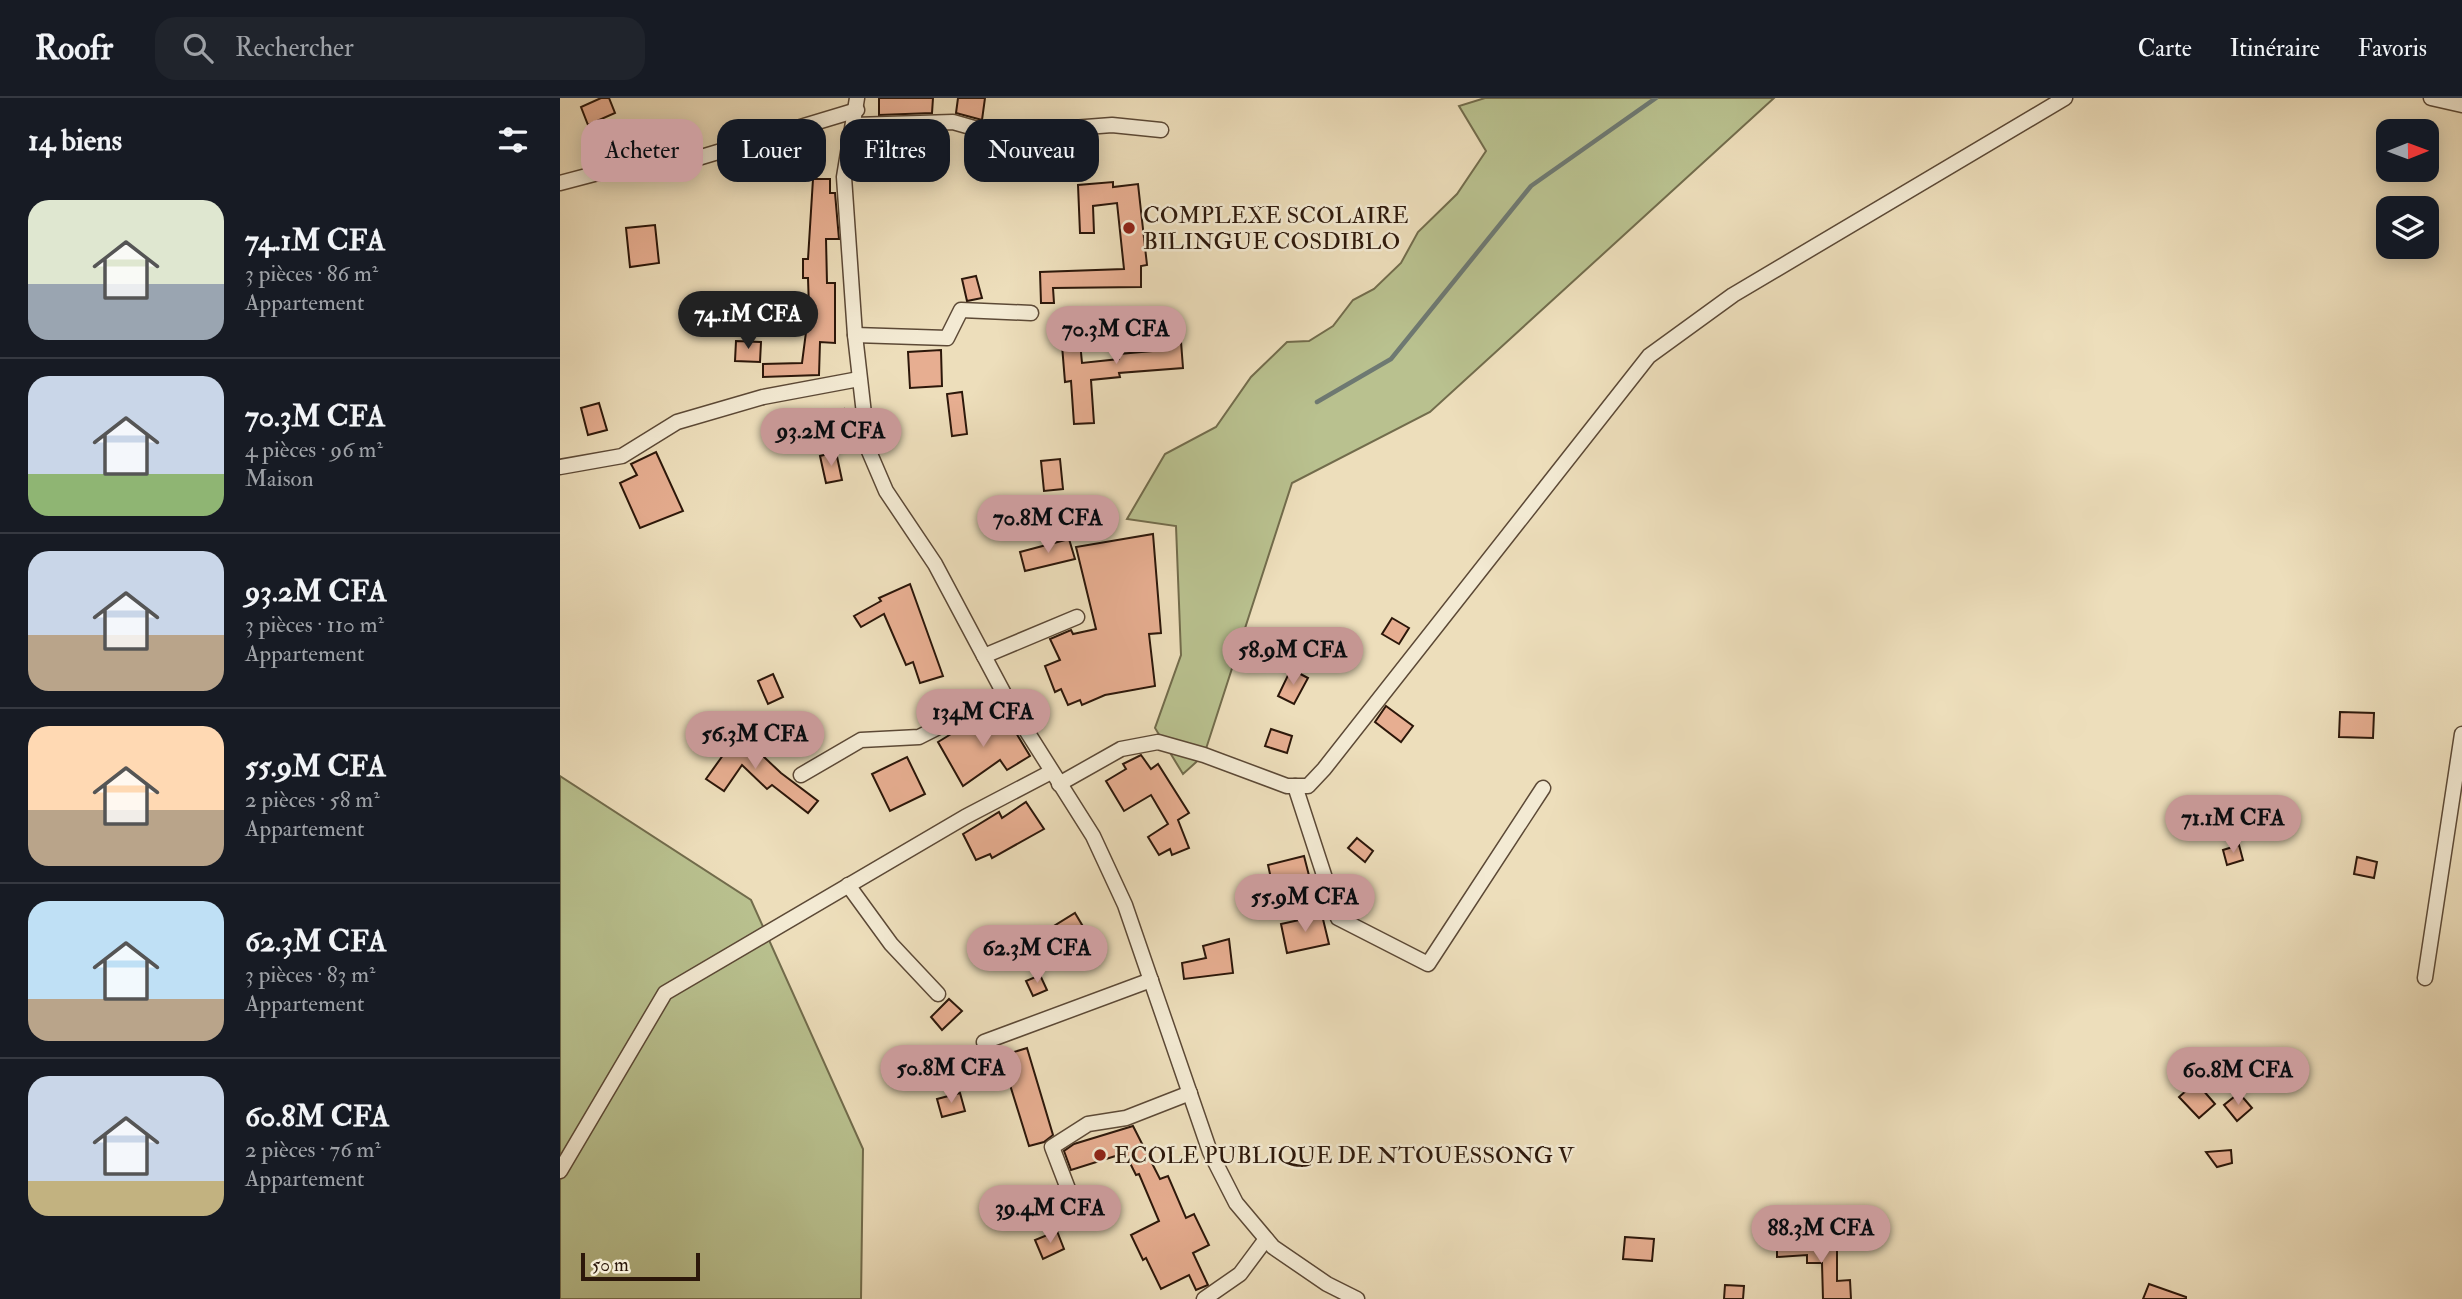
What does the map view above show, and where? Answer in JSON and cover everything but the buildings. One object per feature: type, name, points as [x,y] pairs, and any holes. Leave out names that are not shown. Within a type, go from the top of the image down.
[{"type":"street","points":[[560,1171],[666,993],[848,885],[1055,778],[1121,749],[1158,742],[1204,755],[1287,786],[1308,786],[1649,356],[1733,295],[2065,98]]},
{"type":"street","points":[[2431,98],[2462,105]]},
{"type":"street","points":[[560,183],[598,173],[698,158],[857,104]]},
{"type":"street","points":[[950,122],[995,134],[1112,125],[1161,130]]},
{"type":"street","points":[[844,182],[855,335],[868,449],[886,491],[934,564],[1004,694],[1093,836],[1125,905],[1210,1152],[1236,1203],[1273,1247],[1320,1279],[1357,1299]]},
{"type":"street","points":[[855,335],[947,338],[961,310],[1031,313]]},
{"type":"street","points":[[560,467],[622,456],[677,422],[763,397],[859,379]]},
{"type":"street","points":[[984,656],[1077,617]]},
{"type":"street","points":[[801,775],[861,740],[919,737],[1004,694]]},
{"type":"street","points":[[2425,978],[2462,734]]},
{"type":"street","points":[[1295,786],[1338,918],[1428,964],[1543,788]]},
{"type":"street","points":[[848,885],[891,944],[938,994]]},
{"type":"street","points":[[984,1042],[1151,980]]},
{"type":"street","points":[[1068,1220],[1070,1194],[1052,1147],[1088,1124],[1126,1118],[1189,1093]]},
{"type":"street","points":[[1204,1299],[1240,1274],[1266,1239]]},
{"type":"green space","points":[[1485,98],[1774,98],[1430,412],[1292,483],[1204,755],[1183,774],[1155,728],[1181,655],[1176,526],[1127,519],[1165,454],[1216,427],[1251,377],[1287,342],[1309,341],[1333,326],[1353,300],[1374,289],[1401,263],[1418,232],[1457,194],[1486,151],[1459,106]]},
{"type":"green space","points":[[560,776],[751,900],[863,1149],[861,1299],[560,1299]]},
{"type":"waterway","points":[[1317,402],[1391,359],[1531,186],[1656,98]]},
{"type":"place","name":"COMPLEXE SCOLAIRE BILINGUE COSDIBLO","points":[[1129,228]]},
{"type":"place","name":"ECOLE PUBLIQUE DE NTOUESSONG V","points":[[1100,1155]]}]
